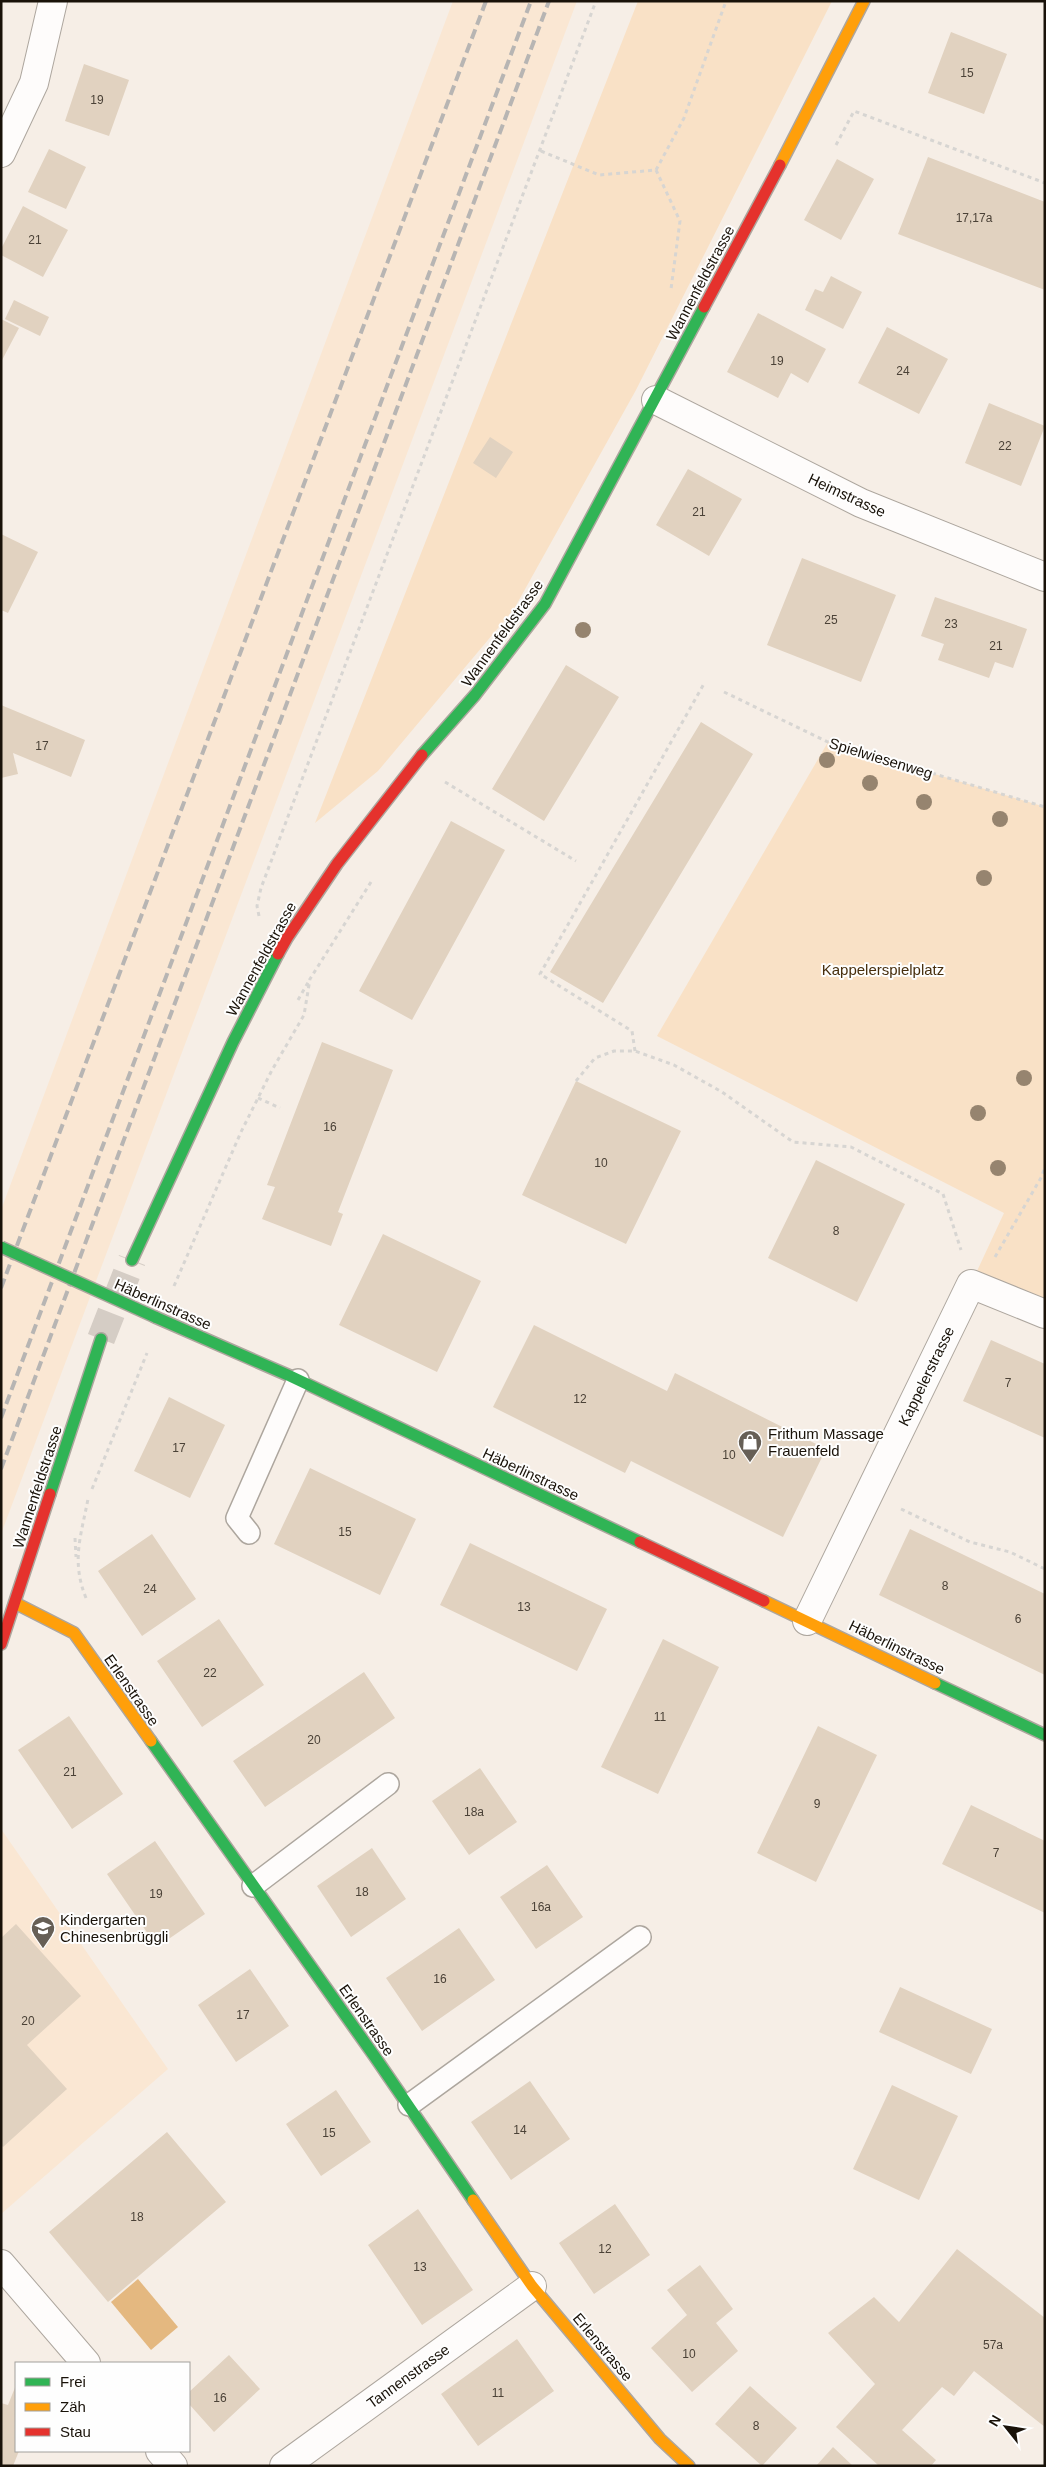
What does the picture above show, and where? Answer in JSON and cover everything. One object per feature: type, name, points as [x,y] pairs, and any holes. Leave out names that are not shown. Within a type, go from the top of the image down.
[{"type":"street","points":[[1,153],[34,83],[53,1]]},
{"type":"street","name":"Wannenfeldstrasse","points":[[132,1260],[233,1042],[287,938],[337,864],[417,762],[475,696],[545,604],[656,400],[801,126],[864,1]]},
{"type":"street","name":"Heimstrasse","points":[[656,400],[861,504],[1045,577]]},
{"type":"street","name":"Häberlinstrasse","points":[[1,1247],[298,1380],[1045,1735]]},
{"type":"street","points":[[971,1284],[1045,1314]]},
{"type":"street","name":"Kappelerstrasse","points":[[807,1621],[971,1284]]},
{"type":"street","name":"Wannenfeldstrasse","points":[[1,1644],[101,1339]]},
{"type":"street","name":"Erlenstrasse","points":[[15,1603],[74,1633],[409,2105],[532,2286],[660,2439],[689,2466]]},
{"type":"street","points":[[1,2264],[85,2362]]},
{"type":"street","name":"Tannenstrasse","points":[[284,2466],[532,2286]]},
{"type":"street","points":[[161,2452],[173,2466]]},
{"type":"lane","points":[[249,1533],[237,1518],[298,1380]]},
{"type":"lane","points":[[253,1886],[388,1784]]},
{"type":"lane","points":[[409,2105],[640,1937]]},
{"type":"path","points":[[287,938],[266,925],[260,918],[257,906],[261,888],[541,151],[596,1]]},
{"type":"path","points":[[656,170],[684,118],[726,1]]},
{"type":"path","points":[[836,145],[854,111],[1045,183]]},
{"type":"path","points":[[541,151],[599,176],[656,170]]},
{"type":"path","points":[[656,170],[680,221],[671,293]]},
{"type":"path","points":[[635,1051],[632,1031],[540,974],[705,682]]},
{"type":"path","name":"Spielwiesenweg","points":[[724,692],[828,742],[1045,806]]},
{"type":"path","points":[[417,762],[441,779],[576,861]]},
{"type":"path","points":[[296,1002],[342,926],[375,877]]},
{"type":"path","points":[[173,1289],[215,1187],[258,1098],[304,1014],[310,979]]},
{"type":"path","points":[[576,1081],[595,1058],[614,1052],[635,1051],[674,1065],[714,1088],[793,1142],[851,1147],[943,1194],[971,1284]]},
{"type":"path","points":[[258,1098],[280,1108]]},
{"type":"path","points":[[971,1284],[999,1252],[1042,1176],[1045,1166]]},
{"type":"path","points":[[76,1557],[89,1496],[147,1351]]},
{"type":"path","points":[[870,1493],[970,1542],[1010,1552],[1045,1569]]},
{"type":"path","points":[[74,1533],[80,1585],[86,1600]]},
{"type":"shaded area","points":[[453,1],[577,1],[1,1534],[1,1210]]},
{"type":"shaded area","name":"Kindergarten Chinesenbrüggli","points":[[1,1829],[168,2069],[1,2214]]},
{"type":"shaded area","points":[[138,2279],[178,2327],[151,2350],[111,2302]]},
{"type":"green space","points":[[638,1],[832,1],[636,390],[514,609],[378,771],[315,823]]},
{"type":"green space","name":"Kappelerspielplatz","points":[[828,742],[1045,807],[1045,1314],[971,1284],[1004,1213],[657,1036]]},
{"type":"building","points":[[951,32],[1007,54],[984,114],[928,93]]},
{"type":"building","points":[[84,64],[129,80],[109,136],[65,121]]},
{"type":"building","points":[[49,149],[86,167],[66,209],[28,192]]},
{"type":"building","points":[[928,157],[1045,202],[1045,290],[898,234]]},
{"type":"building","points":[[837,159],[874,179],[841,240],[804,220]]},
{"type":"building","points":[[23,206],[68,230],[43,277],[1,255],[1,249]]},
{"type":"building","points":[[831,276],[862,292],[843,329],[805,310],[815,289],[823,292]]},
{"type":"building","points":[[14,300],[49,317],[40,336],[5,319]]},
{"type":"building","points":[[758,313],[826,349],[808,383],[791,373],[778,398],[727,372]]},
{"type":"building","points":[[1,319],[19,328],[1,362]]},
{"type":"building","points":[[887,327],[948,359],[919,414],[858,383]]},
{"type":"building","points":[[989,403],[1045,426],[1021,486],[965,463]]},
{"type":"building","points":[[490,437],[513,452],[496,478],[473,463]]},
{"type":"building","points":[[688,469],[742,499],[709,556],[656,525]]},
{"type":"building","points":[[1,534],[38,552],[8,613],[1,610]]},
{"type":"building","points":[[802,558],[896,595],[861,682],[767,645]]},
{"type":"building","points":[[935,597],[1027,629],[1013,668],[995,662],[989,678],[938,660],[944,644],[921,636]]},
{"type":"building","points":[[566,665],[619,697],[544,821],[492,789]]},
{"type":"building","points":[[1,705],[85,740],[71,777],[13,753],[18,774],[1,778]]},
{"type":"building","points":[[701,722],[753,754],[603,1003],[550,972]]},
{"type":"building","points":[[451,821],[505,850],[412,1020],[359,991]]},
{"type":"building","points":[[322,1042],[393,1070],[338,1212],[343,1214],[331,1246],[262,1219],[275,1187],[267,1185]]},
{"type":"building","points":[[576,1081],[681,1131],[626,1244],[522,1195]]},
{"type":"building","points":[[816,1160],[905,1204],[857,1302],[768,1258]]},
{"type":"building","points":[[383,1234],[481,1281],[437,1372],[339,1325]]},
{"type":"building","points":[[534,1325],[667,1391],[675,1373],[826,1449],[783,1537],[631,1461],[625,1473],[493,1407]]},
{"type":"building","points":[[991,1340],[1045,1364],[1045,1438],[963,1401]]},
{"type":"building","points":[[169,1397],[225,1425],[190,1498],[134,1471]]},
{"type":"building","points":[[310,1468],[416,1519],[380,1595],[274,1544]]},
{"type":"building","points":[[910,1529],[1045,1594],[1045,1675],[879,1595]]},
{"type":"building","points":[[152,1534],[196,1599],[142,1636],[98,1571]]},
{"type":"building","points":[[470,1543],[607,1609],[577,1671],[440,1605]]},
{"type":"building","points":[[219,1619],[264,1685],[202,1727],[157,1661]]},
{"type":"building","points":[[663,1639],[719,1667],[658,1794],[601,1767]]},
{"type":"building","points":[[364,1672],[395,1718],[265,1807],[233,1761]]},
{"type":"building","points":[[69,1716],[123,1794],[72,1829],[18,1750]]},
{"type":"building","points":[[818,1726],[877,1755],[816,1882],[757,1853]]},
{"type":"building","points":[[480,1768],[517,1822],[469,1855],[432,1801]]},
{"type":"building","points":[[971,1805],[1045,1841],[1045,1913],[942,1864]]},
{"type":"building","points":[[155,1841],[205,1914],[157,1947],[107,1874]]},
{"type":"building","points":[[372,1848],[406,1899],[351,1937],[317,1886]]},
{"type":"building","points":[[547,1865],[583,1917],[536,1949],[500,1897]]},
{"type":"building","points":[[16,1924],[81,1996],[27,2045],[67,2089],[3,2147],[1,2145],[1,1938]]},
{"type":"building","points":[[459,1928],[495,1980],[422,2031],[386,1978]]},
{"type":"building","points":[[250,1969],[289,2026],[236,2062],[198,2005]]},
{"type":"building","points":[[900,1987],[992,2029],[971,2074],[879,2032]]},
{"type":"building","points":[[530,2081],[570,2139],[511,2180],[471,2122]]},
{"type":"building","points":[[892,2085],[958,2116],[919,2200],[853,2169]]},
{"type":"building","points":[[336,2090],[371,2142],[321,2176],[286,2124]]},
{"type":"building","points":[[167,2132],[226,2202],[108,2302],[49,2232]]},
{"type":"building","points":[[615,2204],[650,2255],[594,2294],[559,2243]]},
{"type":"building","points":[[418,2209],[473,2290],[422,2325],[368,2245]]},
{"type":"building","points":[[957,2249],[1045,2318],[1045,2427],[974,2371],[954,2396],[942,2387],[902,2430],[936,2460],[931,2466],[879,2466],[836,2427],[875,2384],[828,2333],[874,2297],[899,2322]]},
{"type":"building","points":[[700,2265],[733,2309],[716,2323],[738,2351],[692,2392],[651,2348],[687,2315],[667,2290]]},
{"type":"building","points":[[517,2339],[554,2391],[478,2446],[441,2394]]},
{"type":"building","points":[[229,2355],[260,2389],[214,2432],[190,2405],[190,2391]]},
{"type":"building","points":[[750,2386],[797,2428],[762,2466],[715,2424]]},
{"type":"building","points":[[15,2388],[15,2452],[19,2452],[13,2466],[1,2466],[1,2403],[8,2405]]},
{"type":"building","points":[[833,2447],[853,2466],[816,2466]]},
{"type":"tunnel","points":[[101,1339],[132,1260]]},
{"type":"railway","points":[[1,1288],[486,1]]},
{"type":"railway","points":[[1,1418],[531,1]]},
{"type":"railway","points":[[1,1469],[549,1]]},
{"type":"traffic: fast","points":[[422,755],[475,695],[545,604],[704,307]]},
{"type":"traffic: fast","points":[[132,1260],[233,1042],[278,954]]},
{"type":"traffic: fast","points":[[1,1247],[155,1317]]},
{"type":"traffic: fast","points":[[155,1317],[290,1376],[640,1542]]},
{"type":"traffic: fast","points":[[50,1494],[101,1339]]},
{"type":"traffic: fast","points":[[935,1683],[1045,1735]]},
{"type":"traffic: fast","points":[[151,1741],[375,2057],[473,2200]]},
{"type":"traffic: slow","points":[[780,165],[864,1]]},
{"type":"traffic: slow","points":[[764,1601],[935,1683]]},
{"type":"traffic: slow","points":[[15,1603],[74,1633],[151,1741]]},
{"type":"traffic: slow","points":[[473,2200],[532,2286],[660,2439],[689,2466]]},
{"type":"traffic: jam","points":[[704,307],[780,165]]},
{"type":"traffic: jam","points":[[278,954],[337,864],[422,755]]},
{"type":"traffic: jam","points":[[1,1644],[50,1494]]},
{"type":"traffic: jam","points":[[640,1542],[764,1601]]},
{"type":"place","name":"Frithum Massage Frauenfeld","points":[[750,1463]]},
{"type":"place","name":"Kindergarten Chinesenbrüggli","points":[[43,1949]]}]
